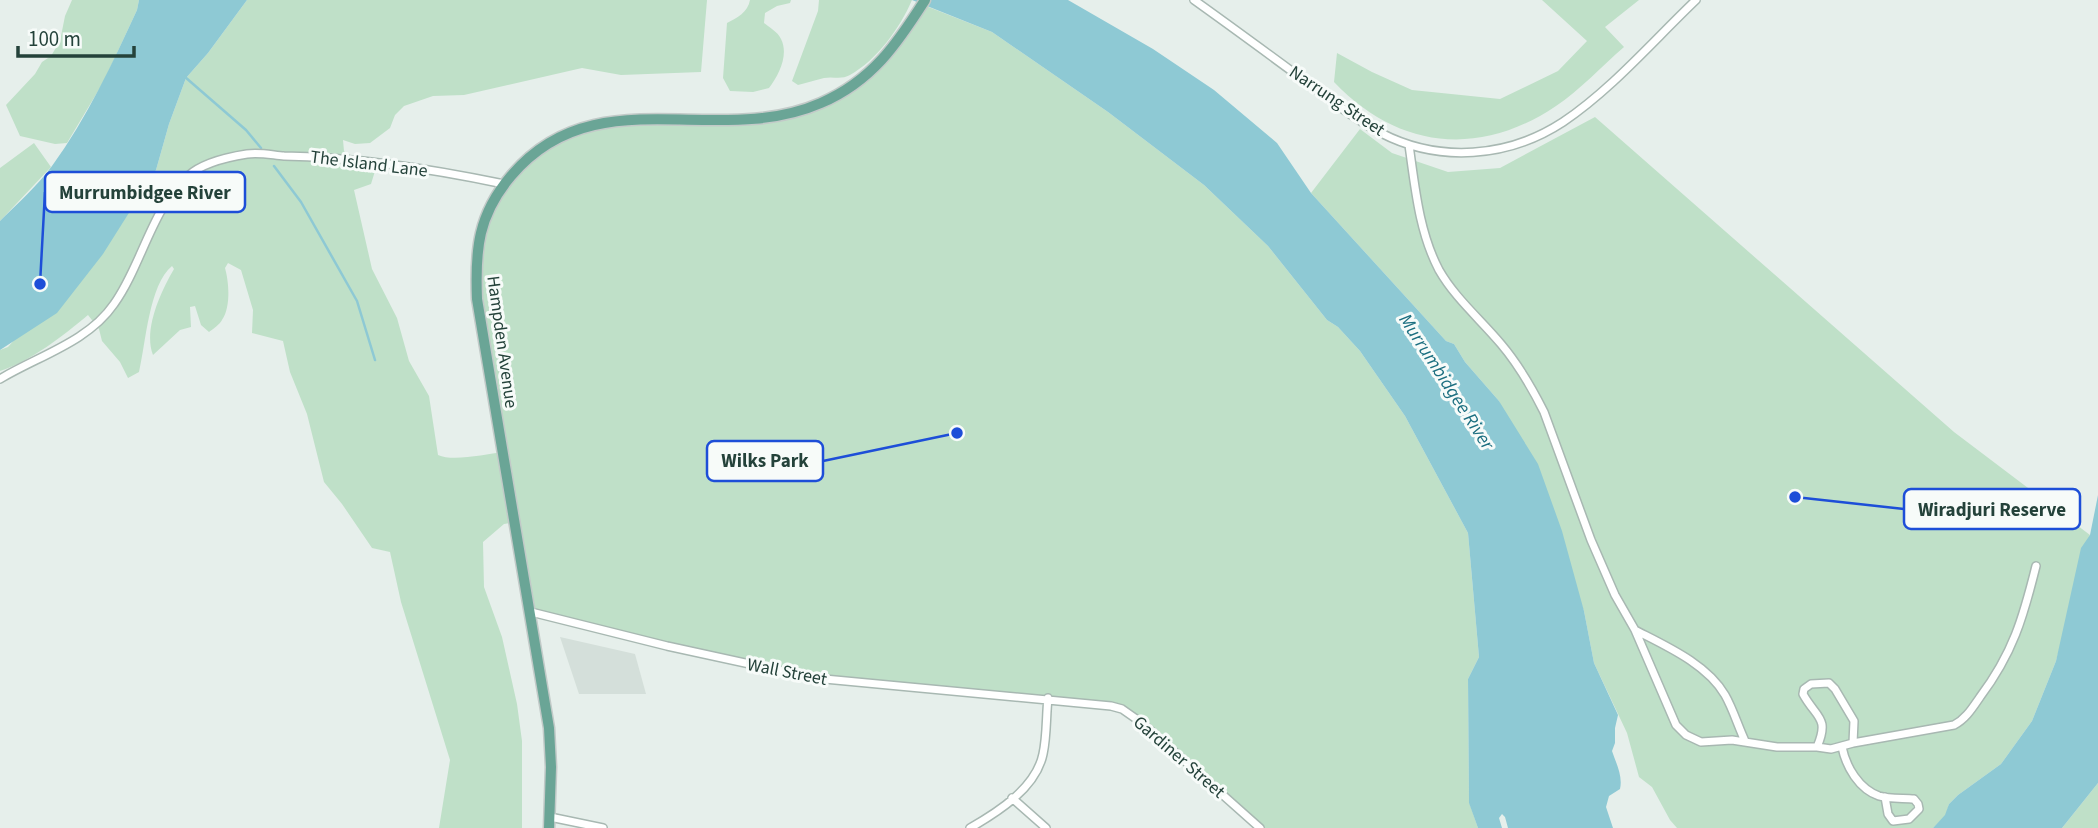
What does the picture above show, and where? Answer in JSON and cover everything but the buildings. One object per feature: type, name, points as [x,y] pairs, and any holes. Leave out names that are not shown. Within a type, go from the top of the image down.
[{"type":"main road","name":"Hampden Avenue","points":[[549,823],[549,728],[477,299],[476,251],[491,204],[522,163],[541,147],[586,125],[631,120],[729,121],[776,116],[821,103],[852,86],[876,67],[896,45],[925,0]]},
{"type":"street","name":"Narrung Street","points":[[1194,0],[1359,120],[1409,145],[1441,152],[1485,152],[1515,145],[1561,123],[1594,99],[1696,0]]},
{"type":"street","points":[[1409,145],[1417,202],[1433,257],[1452,290],[1502,344],[1544,412],[1591,540],[1681,731],[1701,742],[1745,741],[1777,747],[1817,747],[1826,750],[1954,725],[1965,718],[2009,655],[2036,566]]},
{"type":"street","name":"The Island Lane","points":[[0,379],[77,337],[109,311],[126,284],[163,209],[176,189],[201,167],[249,153],[324,156],[504,184]]},
{"type":"street","name":"Wall Street","points":[[531,612],[667,646],[814,678],[1048,698]]},
{"type":"street","points":[[1635,630],[1690,661],[1715,683],[1725,696],[1745,741]]},
{"type":"street","points":[[1817,747],[1824,732],[1822,722],[1803,694],[1804,689],[1811,684],[1829,683],[1835,689],[1854,721],[1853,743]]},
{"type":"street","points":[[970,828],[1000,810],[1034,774],[1043,756],[1048,698]]},
{"type":"street","name":"Gardiner Street","points":[[1048,698],[1111,706],[1132,715],[1260,828]]},
{"type":"street","points":[[1842,747],[1848,767],[1868,789],[1885,797],[1914,799],[1918,804],[1918,812],[1906,821],[1893,821],[1888,814],[1885,797]]},
{"type":"street","points":[[1012,798],[1046,828]]},
{"type":"street","points":[[549,823],[603,828]]},
{"type":"shaded area","points":[[560,637],[635,654],[646,694],[579,694]]},
{"type":"green space","points":[[72,0],[139,0],[137,10],[104,81],[67,143],[55,144],[20,136],[6,105],[35,74],[42,62],[51,56],[60,41],[65,16]]},
{"type":"green space","points":[[247,0],[707,0],[701,72],[621,75],[582,68],[464,95],[433,96],[404,106],[395,115],[390,128],[370,143],[355,144],[343,140],[344,151],[375,171],[371,184],[354,190],[372,269],[397,318],[409,361],[429,396],[438,455],[452,458],[503,452],[480,319],[482,227],[522,163],[586,125],[776,116],[852,86],[904,32],[910,32],[926,6],[992,32],[1108,112],[1204,185],[1268,246],[1327,320],[1338,327],[1360,351],[1405,416],[1468,533],[1479,657],[1468,679],[1469,802],[1478,828],[1260,828],[1122,709],[838,681],[531,612],[515,522],[504,524],[483,542],[484,587],[502,637],[517,704],[522,741],[522,828],[439,828],[450,760],[401,602],[390,552],[372,548],[324,482],[307,414],[290,372],[283,341],[252,333],[253,310],[241,270],[228,263],[225,268],[228,302],[225,315],[218,325],[209,332],[201,325],[195,306],[190,307],[191,327],[180,330],[153,355],[150,345],[152,323],[159,299],[174,269],[172,266],[164,275],[153,300],[139,372],[128,378],[120,362],[102,341],[99,329],[88,315],[35,354],[0,371],[0,350],[8,347],[131,208],[156,170],[186,78]]},
{"type":"green space","points":[[750,0],[791,0],[790,3],[765,13],[764,23],[781,39],[783,58],[769,88],[753,92],[730,91],[723,78],[727,23],[744,11]]},
{"type":"green space","points":[[819,0],[912,0],[887,42],[860,69],[840,78],[824,78],[798,85],[792,81],[818,11]]},
{"type":"green space","points":[[1542,0],[1639,0],[1605,27],[1624,47],[1565,100],[1527,123],[1498,134],[1469,139],[1440,139],[1412,133],[1385,121],[1359,104],[1334,82],[1337,53],[1412,90],[1500,99],[1558,71],[1587,41]]},
{"type":"green space","points":[[1595,117],[1954,432],[2090,535],[2056,661],[2032,721],[2001,764],[1958,795],[1949,804],[1946,815],[1933,828],[1677,828],[1652,787],[1639,777],[1627,733],[1594,663],[1584,611],[1499,401],[1465,362],[1454,344],[1446,341],[1311,193],[1360,129],[1392,153],[1448,172],[1500,168]]},
{"type":"green space","points":[[34,143],[51,167],[0,221],[0,168]]},
{"type":"green space","points":[[2098,783],[2098,828],[2062,828]]},
{"type":"water","points":[[139,0],[247,0],[186,78],[156,170],[103,254],[57,313],[0,350],[0,221],[46,173],[77,129],[118,50]]},
{"type":"water","name":"Murrumbidgee River","points":[[912,0],[1068,0],[1153,49],[1214,90],[1277,143],[1311,193],[1446,341],[1454,344],[1465,362],[1499,401],[1538,464],[1562,531],[1584,611],[1594,663],[1618,715],[1612,751],[1621,784],[1620,789],[1609,796],[1606,807],[1613,828],[1508,828],[1502,814],[1499,818],[1502,828],[1478,828],[1469,803],[1468,679],[1479,657],[1468,533],[1405,416],[1360,351],[1338,327],[1327,320],[1268,246],[1204,185],[1108,112],[992,32]]},
{"type":"water","points":[[2098,495],[2098,783],[2062,828],[1933,828],[1958,795],[2001,764],[2032,721],[2056,661],[2081,548],[2090,535]]},
{"type":"waterway","points":[[185,77],[246,130],[261,148]]},
{"type":"waterway","points":[[274,166],[301,202],[357,301],[375,360]]},
{"type":"place","name":"Murrumbidgee River","points":[[40,284]]},
{"type":"place","name":"Wilks Park","points":[[957,433]]},
{"type":"place","name":"Wiradjuri Reserve","points":[[1795,497]]}]
